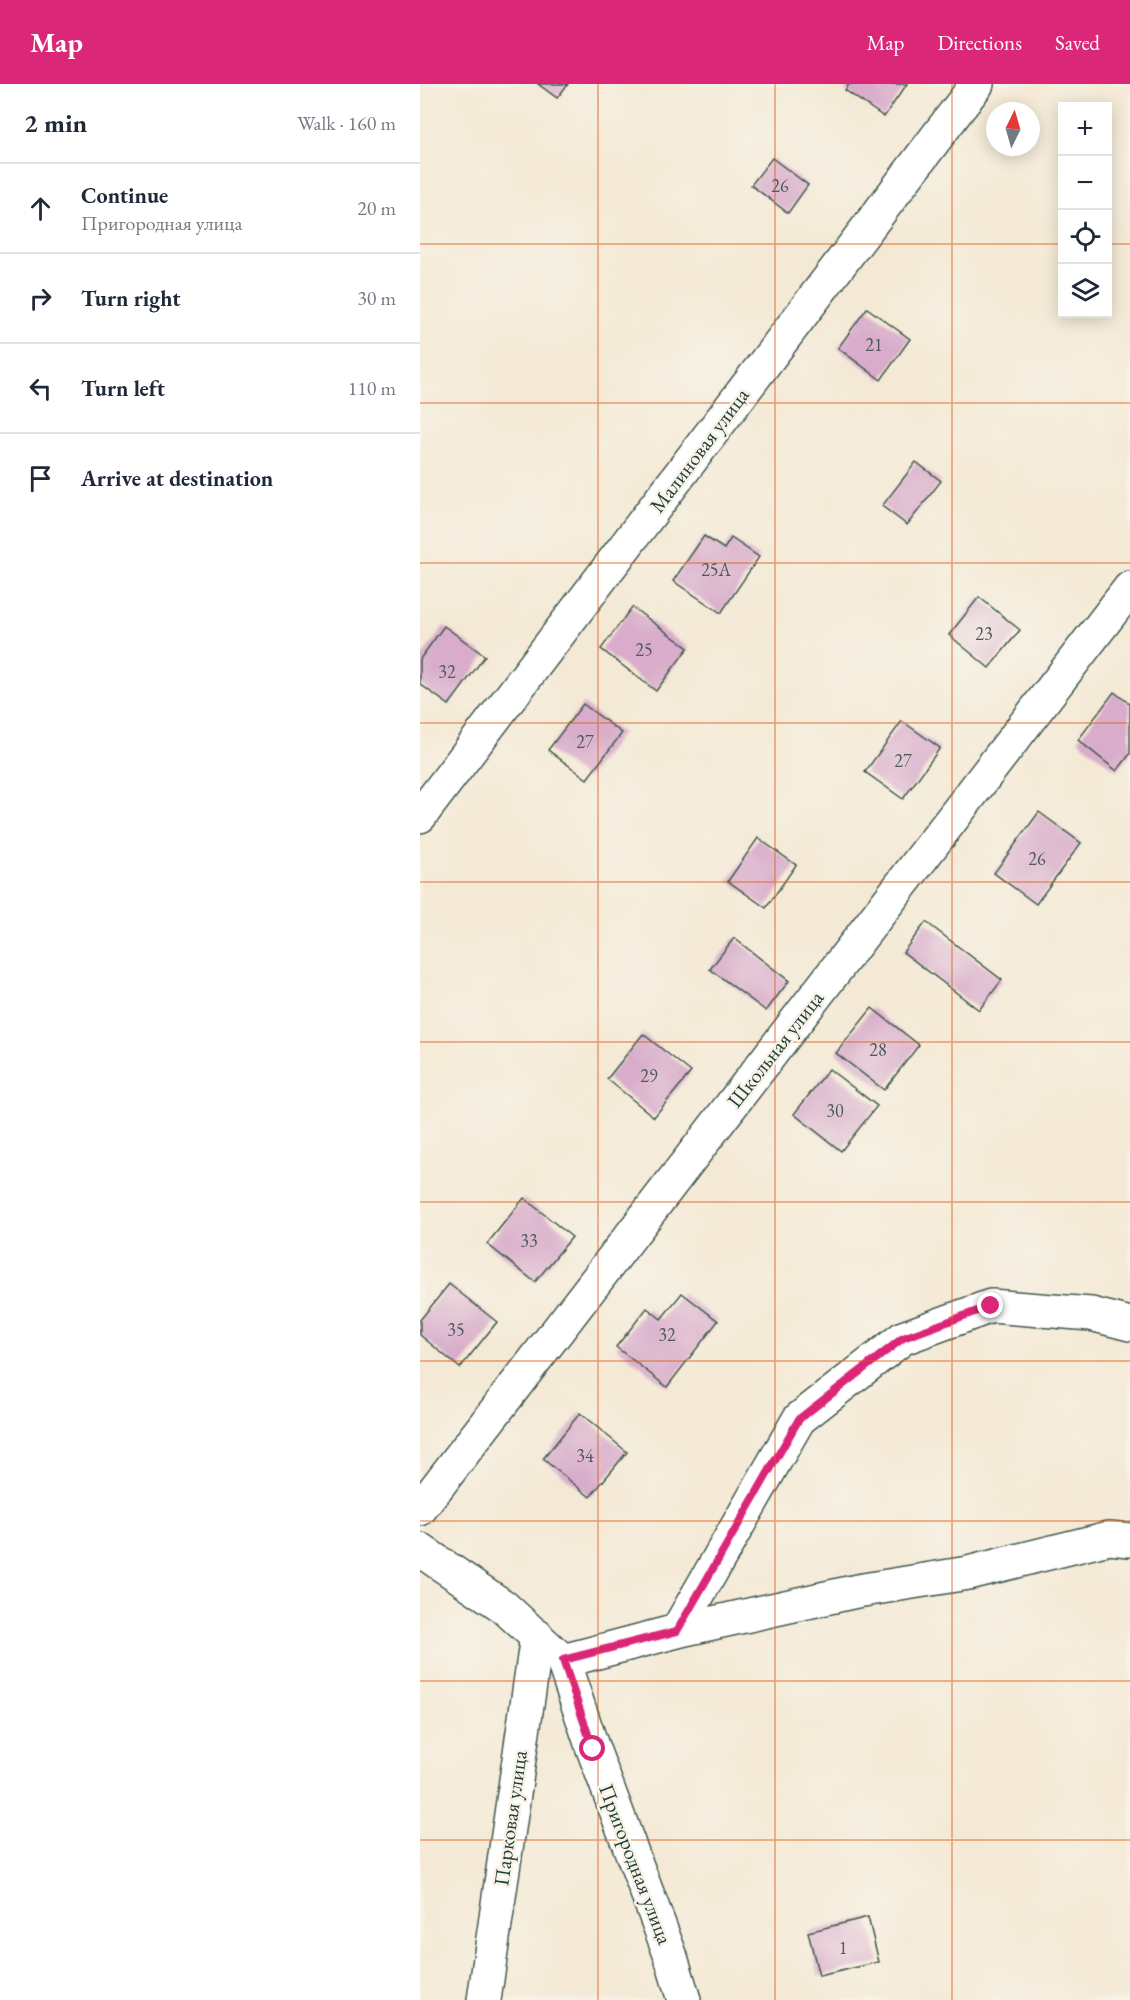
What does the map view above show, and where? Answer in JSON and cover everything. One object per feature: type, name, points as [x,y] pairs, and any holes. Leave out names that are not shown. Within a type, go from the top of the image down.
[{"type":"street","name":"Малиновая улица","points":[[420,816],[977,84]]},
{"type":"street","name":"Школьная улица","points":[[420,1509],[1130,588]]},
{"type":"street","points":[[677,1631],[799,1419],[903,1338],[991,1306],[1090,1314],[1130,1324]]},
{"type":"street","points":[[420,1550],[503,1606],[563,1660],[677,1631],[857,1592],[968,1573],[1109,1538],[1130,1540]]},
{"type":"street","name":"Парковая улица","points":[[484,2000],[537,1636]]},
{"type":"street","name":"Пригородная улица","points":[[563,1660],[593,1749],[670,1954],[684,2000]]},
{"type":"building","points":[[538,84],[568,84],[557,98]]},
{"type":"building","points":[[849,84],[907,84],[884,117],[845,90]]},
{"type":"building","points":[[772,158],[808,185],[788,213],[751,185]]},
{"type":"building","points":[[867,308],[910,339],[881,380],[838,348]]},
{"type":"building","points":[[916,462],[941,481],[907,525],[882,506]]},
{"type":"building","points":[[704,536],[724,549],[731,538],[759,557],[721,613],[673,581]]},
{"type":"building","points":[[979,597],[1020,630],[989,668],[949,635]]},
{"type":"building","points":[[632,607],[688,648],[656,691],[601,649]]},
{"type":"building","points":[[444,626],[485,656],[449,705],[420,684],[420,659]]},
{"type":"building","points":[[1114,692],[1130,704],[1130,754],[1117,771],[1078,740]]},
{"type":"building","points":[[583,704],[622,733],[587,779],[548,750]]},
{"type":"building","points":[[902,721],[940,748],[903,799],[865,772]]},
{"type":"building","points":[[1039,812],[1081,843],[1036,904],[994,873]]},
{"type":"building","points":[[758,838],[796,865],[766,908],[728,881]]},
{"type":"building","points":[[926,922],[1002,980],[979,1010],[903,952]]},
{"type":"building","points":[[734,938],[789,981],[766,1011],[710,969]]},
{"type":"building","points":[[872,1008],[919,1045],[884,1090],[836,1053]]},
{"type":"building","points":[[643,1034],[691,1072],[654,1117],[607,1079]]},
{"type":"building","points":[[829,1069],[877,1106],[841,1151],[794,1114]]},
{"type":"building","points":[[524,1198],[572,1237],[535,1282],[487,1244]]},
{"type":"building","points":[[449,1284],[497,1322],[460,1368],[420,1335],[420,1320]]},
{"type":"building","points":[[682,1293],[718,1321],[667,1387],[616,1347],[647,1308],[661,1319]]},
{"type":"building","points":[[580,1413],[627,1452],[590,1497],[543,1459]]},
{"type":"building","points":[[868,1917],[879,1962],[819,1976],[808,1932]]},
{"type":"route","points":[[593,1749],[563,1660],[677,1631],[799,1419],[903,1338],[991,1306]]}]
